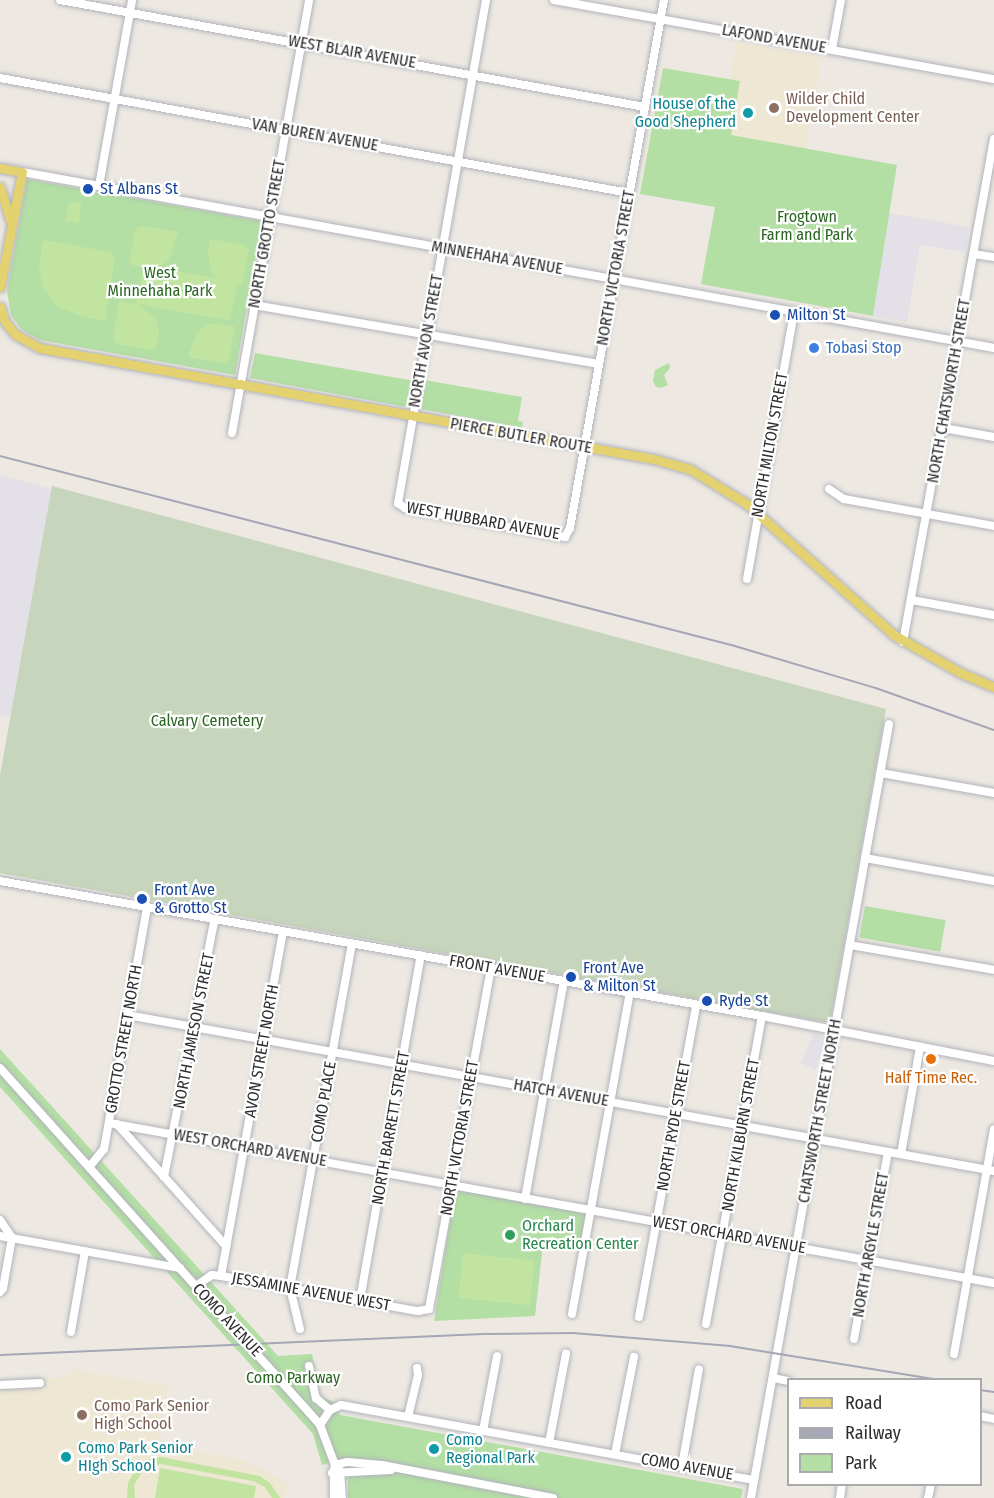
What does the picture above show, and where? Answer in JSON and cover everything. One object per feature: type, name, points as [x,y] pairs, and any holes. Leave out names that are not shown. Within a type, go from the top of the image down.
[{"type":"main road","name":"MINNEHAHA AVENUE","points":[[0,168],[22,172]]},
{"type":"main road","points":[[0,287],[22,172]]},
{"type":"main road","points":[[0,187],[8,208],[11,227]]},
{"type":"main road","name":"PIERCE BUTLER ROUTE","points":[[0,308],[10,329],[21,339],[34,346],[666,462],[690,469],[731,492],[757,512],[884,628],[903,642],[960,673],[994,687]]},
{"type":"street","name":"WEST BLAIR AVENUE","points":[[60,0],[645,107]]},
{"type":"street","points":[[99,186],[132,0]]},
{"type":"street","name":"NORTH GROTTO STREET","points":[[232,434],[309,0]]},
{"type":"street","name":"NORTH AVON STREET","points":[[398,505],[486,0]]},
{"type":"street","name":"LAFOND AVENUE","points":[[554,0],[994,79]]},
{"type":"street","name":"NORTH VICTORIA STREET","points":[[567,536],[585,447],[663,0]]},
{"type":"street","points":[[832,50],[841,0]]},
{"type":"street","name":"VAN BUREN AVENUE","points":[[0,78],[629,193]]},
{"type":"street","name":"NORTH CHATSWORTH STREET","points":[[903,642],[991,168],[994,139]]},
{"type":"street","name":"MINNEHAHA AVENUE","points":[[22,172],[994,348]]},
{"type":"street","points":[[974,254],[994,257]]},
{"type":"street","points":[[254,305],[599,364]]},
{"type":"street","name":"NORTH MILTON STREET","points":[[747,579],[794,312]]},
{"type":"street","points":[[943,428],[994,437]]},
{"type":"street","points":[[829,489],[844,500],[994,526]]},
{"type":"street","name":"WEST HUBBARD AVENUE","points":[[398,505],[567,536]]},
{"type":"street","points":[[912,600],[994,615]]},
{"type":"street","name":"CHATSWORTH STREET NORTH","points":[[751,1498],[889,724]]},
{"type":"street","points":[[881,772],[994,793]]},
{"type":"street","points":[[865,858],[994,881]]},
{"type":"street","name":"FRONT AVENUE","points":[[0,881],[214,921],[491,967],[762,1016],[994,1061]]},
{"type":"street","name":"GROTTO STREET NORTH","points":[[90,1166],[104,1149],[113,1124],[127,1015],[147,908]]},
{"type":"street","name":"NORTH JAMESON STREET","points":[[165,1177],[214,921]]},
{"type":"street","name":"AVON STREET NORTH","points":[[221,1276],[283,933]]},
{"type":"street","name":"COMO PLACE","points":[[300,1329],[290,1288],[352,945]]},
{"type":"street","points":[[850,945],[994,970]]},
{"type":"street","name":"NORTH BARRETT STREET","points":[[360,1300],[421,956]]},
{"type":"street","name":"NORTH VICTORIA STREET","points":[[429,1309],[491,967]]},
{"type":"street","points":[[525,1199],[564,981]]},
{"type":"street","points":[[572,1314],[630,993]]},
{"type":"street","name":"NORTH RYDE STREET","points":[[639,1317],[696,1005]]},
{"type":"street","name":"HATCH AVENUE","points":[[127,1015],[991,1170]]},
{"type":"street","name":"NORTH KILBURN STREET","points":[[706,1324],[762,1016]]},
{"type":"street","name":"NORTH ARGYLE STREET","points":[[901,1154],[920,1047]]},
{"type":"street","name":"COMO AVENUE","points":[[0,1068],[320,1425]]},
{"type":"street","points":[[113,1124],[165,1177],[226,1246]]},
{"type":"street","name":"WEST ORCHARD AVENUE","points":[[113,1124],[994,1282]]},
{"type":"street","points":[[954,1354],[991,1170],[994,1130]]},
{"type":"street","name":"NORTH ARGYLE STREET","points":[[854,1339],[888,1152]]},
{"type":"street","points":[[0,1220],[12,1238],[3,1288],[0,1292]]},
{"type":"street","points":[[0,1236],[180,1268]]},
{"type":"street","points":[[71,1332],[85,1251]]},
{"type":"street","name":"JESSAMINE AVENUE WEST","points":[[196,1286],[212,1275],[418,1311],[429,1309]]},
{"type":"street","points":[[549,1443],[566,1354]]},
{"type":"street","points":[[483,1431],[497,1356]]},
{"type":"street","points":[[615,1454],[634,1357]]},
{"type":"street","points":[[309,1366],[316,1398],[330,1410],[320,1425],[342,1495]]},
{"type":"street","points":[[408,1417],[418,1375],[417,1368]]},
{"type":"street","points":[[682,1466],[699,1369]]},
{"type":"street","points":[[773,1378],[787,1381]]},
{"type":"street","points":[[0,1385],[40,1383]]},
{"type":"street","name":"COMO AVENUE","points":[[330,1410],[341,1405],[754,1480]]},
{"type":"street","points":[[336,1470],[358,1463],[553,1498]]},
{"type":"street","points":[[336,1470],[399,1470]]},
{"type":"street","points":[[334,1498],[336,1470]]},
{"type":"street","points":[[342,1495],[350,1477],[366,1471]]},
{"type":"shaded area","name":"Wilder Child Development Center","points":[[736,42],[822,57],[805,149],[730,135],[740,82],[730,79]]},
{"type":"shaded area","points":[[889,213],[969,227],[965,252],[920,245],[907,322],[873,316]]},
{"type":"shaded area","points":[[0,475],[52,489],[11,716],[0,715]]},
{"type":"shaded area","points":[[813,1033],[828,1039],[815,1070],[801,1064]]},
{"type":"shaded area","name":"Como Park Senior High School","points":[[71,1369],[168,1386],[159,1444],[247,1461],[246,1465],[263,1468],[287,1484],[284,1498],[0,1498],[0,1379],[68,1378]]},
{"type":"green space","name":"Frogtown Farm and Park","points":[[663,68],[740,81],[731,135],[897,165],[873,316],[701,284],[715,207],[640,194]]},
{"type":"green space","name":"West Minnehaha Park","points":[[27,179],[262,221],[235,375],[40,340],[22,330],[11,315],[7,291]]},
{"type":"green space","points":[[69,201],[82,203],[79,223],[66,221]]},
{"type":"green space","points":[[142,226],[178,232],[169,260],[160,268],[217,278],[211,272],[208,254],[210,239],[245,245],[249,250],[242,285],[237,285],[230,321],[138,304],[156,318],[159,333],[155,351],[116,344],[113,338],[119,301],[136,304],[143,268],[129,264],[135,229]]},
{"type":"green space","points":[[43,240],[111,252],[115,258],[105,321],[80,316],[58,307],[43,288],[39,266]]},
{"type":"green space","points":[[218,323],[235,327],[229,360],[225,363],[188,357],[196,334],[206,324]]},
{"type":"green space","points":[[255,353],[415,381],[411,404],[406,407],[250,378]]},
{"type":"green space","points":[[669,363],[670,368],[664,375],[668,385],[661,388],[656,387],[653,381],[655,370]]},
{"type":"green space","points":[[424,380],[522,397],[518,421],[523,422],[522,428],[421,409],[419,404]]},
{"type":"green space","name":"Calvary Cemetery","points":[[52,486],[886,709],[830,1023],[0,873],[0,775]]},
{"type":"green space","points":[[865,906],[946,920],[940,952],[859,938]]},
{"type":"green space","name":"Como Parkway","points":[[0,1049],[278,1356],[312,1354],[320,1396],[334,1402],[340,1415],[743,1489],[741,1498],[348,1498],[348,1458],[322,1465],[313,1434],[0,1087]]},
{"type":"green space","points":[[455,1189],[588,1213],[582,1249],[543,1244],[535,1316],[434,1321]]},
{"type":"green space","points":[[463,1253],[535,1261],[530,1305],[458,1298]]},
{"type":"green space","points":[[161,1457],[260,1476],[270,1483],[280,1498],[272,1498],[265,1487],[253,1481],[161,1464],[151,1466],[142,1472],[134,1485],[135,1498],[127,1498],[128,1483],[137,1467],[149,1459]]},
{"type":"green space","points":[[160,1468],[256,1486],[254,1498],[155,1498]]},
{"type":"railway","points":[[0,456],[735,646],[876,688],[994,730]]},
{"type":"railway","points":[[0,1355],[489,1334],[573,1333],[730,1346],[927,1378]]},
{"type":"railway","points":[[982,1390],[994,1392]]},
{"type":"place","name":"Wilder Child Development Center","points":[[774,108]]},
{"type":"place","name":"House of the Good Shepherd","points":[[748,113]]},
{"type":"place","name":"St Albans St","points":[[88,189]]},
{"type":"place","name":"Milton St","points":[[775,315]]},
{"type":"place","name":"Tobasi Stop","points":[[814,348]]},
{"type":"place","name":"Front Ave & Grotto St","points":[[142,899]]},
{"type":"place","name":"Front Ave & Milton St","points":[[571,977]]},
{"type":"place","name":"Ryde St","points":[[707,1001]]},
{"type":"place","name":"Half Time Rec.","points":[[931,1059]]},
{"type":"place","name":"Orchard Recreation Center","points":[[510,1235]]},
{"type":"place","name":"Como Park Senior High School","points":[[82,1415]]},
{"type":"place","name":"Como Regional Park","points":[[434,1449]]},
{"type":"place","name":"Como Park Senior HIgh School","points":[[66,1457]]}]
